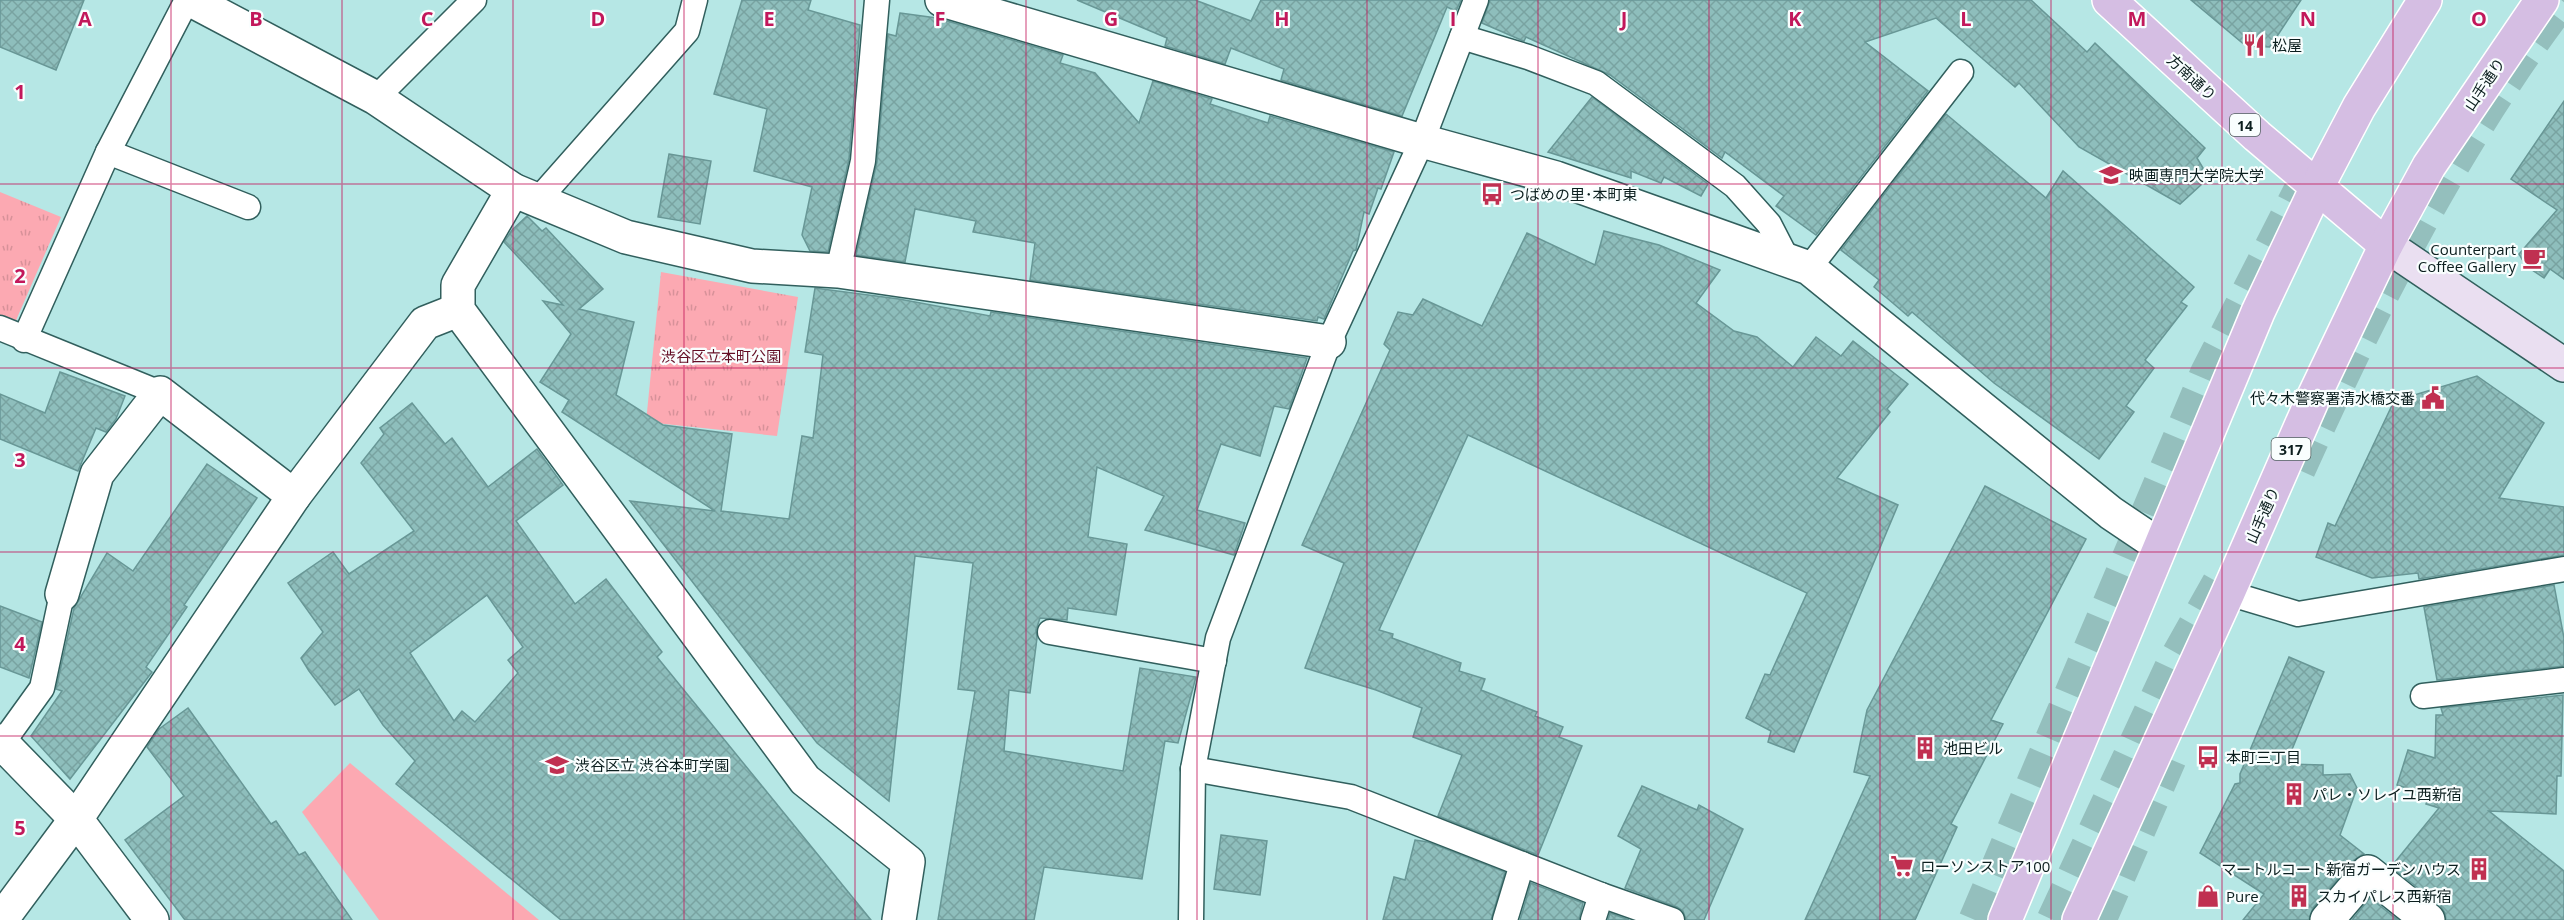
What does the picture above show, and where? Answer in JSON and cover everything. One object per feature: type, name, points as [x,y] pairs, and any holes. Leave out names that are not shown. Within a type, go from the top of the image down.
[{"type":"main road","points":[[2005,920],[2258,312],[2316,187],[2359,107],[2425,0]]},
{"type":"main road","name":"山手通り","points":[[2079,920],[2228,593],[2315,394],[2386,245],[2429,166],[2542,0]]},
{"type":"main road","name":"方南通り","points":[[2114,2],[2257,136],[2386,245]]},
{"type":"main road","points":[[2386,245],[2564,364]]},
{"type":"street","points":[[189,0],[376,98],[525,195],[626,237],[752,266],[838,271],[1329,342]]},
{"type":"street","points":[[947,1],[1422,141],[1556,178],[1798,264],[2111,513],[2160,546]]},
{"type":"street","points":[[525,195],[458,285],[458,310],[805,780],[908,862],[899,920]]},
{"type":"street","points":[[1,920],[76,819],[294,496],[425,323],[458,310]]},
{"type":"street","points":[[62,594],[97,474],[160,393],[294,496]]},
{"type":"street","points":[[2,742],[76,819],[152,920]]},
{"type":"street","points":[[2327,920],[2368,872],[2428,920]]},
{"type":"lane","points":[[24,340],[108,152],[189,0]]},
{"type":"lane","points":[[376,98],[474,0]]},
{"type":"lane","points":[[525,195],[687,31],[695,0]]},
{"type":"lane","points":[[838,271],[863,161],[878,0]]},
{"type":"lane","points":[[1191,920],[1193,769],[1218,638],[1329,342],[1422,141],[1476,0]]},
{"type":"lane","points":[[1462,37],[1528,57],[1596,83],[1735,186],[1769,224],[1798,264],[1961,72]]},
{"type":"lane","points":[[108,152],[248,207]]},
{"type":"lane","points":[[0,328],[24,340],[160,393]]},
{"type":"lane","points":[[2228,593],[2298,614],[2564,569]]},
{"type":"lane","points":[[2,742],[42,688],[62,594]]},
{"type":"lane","points":[[1050,632],[1214,661]]},
{"type":"lane","points":[[2423,696],[2564,680]]},
{"type":"lane","points":[[1193,769],[1351,797],[1600,895],[1672,920]]},
{"type":"lane","points":[[1505,920],[1522,864]]},
{"type":"lane","points":[[1593,920],[1600,895]]},
{"type":"green space","points":[[0,192],[61,217],[14,325],[0,318]]},
{"type":"green space","name":"渋谷区立本町公園","points":[[661,272],[798,297],[777,436],[646,422]]},
{"type":"green space","points":[[350,763],[539,920],[379,920],[302,812]]},
{"type":"building","points":[[0,0],[84,0],[56,70],[0,47]]},
{"type":"building","points":[[742,0],[811,0],[808,10],[860,25],[849,159],[828,252],[810,251],[802,235],[812,187],[754,171],[767,109],[714,94]]},
{"type":"building","points":[[1077,0],[1195,0],[1251,21],[1261,0],[1461,0],[1456,11],[1447,7],[1402,116],[1281,80],[1284,69],[1231,48],[1225,64],[1165,46],[1167,38]]},
{"type":"building","points":[[1490,0],[2031,0],[2087,52],[2095,43],[2205,148],[2197,158],[2203,168],[2196,178],[2202,184],[2180,204],[2079,147],[2019,83],[2015,87],[1936,18],[1865,42],[1928,91],[1816,235],[1776,206],[1784,196],[1725,152],[1722,158],[1610,75],[1526,37],[1524,41],[1482,23]]},
{"type":"building","points":[[2191,0],[2301,0],[2270,47],[2246,46]]},
{"type":"building","points":[[900,13],[937,18],[1063,55],[1060,63],[1095,73],[1139,123],[1153,81],[1212,99],[1210,104],[1268,123],[1270,116],[1394,152],[1369,214],[1364,212],[1356,250],[1353,251],[1324,319],[1318,317],[1317,321],[1030,280],[1035,243],[973,232],[976,221],[915,209],[905,262],[856,255],[877,162],[888,34],[896,36]]},
{"type":"building","points":[[1592,97],[1708,184],[1701,196],[1664,177],[1661,183],[1631,171],[1631,178],[1548,152]]},
{"type":"building","points":[[2564,101],[2564,279],[2550,269],[2544,278],[2526,266],[2519,254],[2557,210],[2511,179]]},
{"type":"building","points":[[1946,114],[2046,198],[2063,171],[2194,287],[2181,302],[2187,306],[2145,360],[2154,368],[2126,406],[2134,412],[2099,459],[1994,383],[1912,312],[1908,316],[1874,287],[1879,280],[1841,250]]},
{"type":"building","points":[[669,154],[711,161],[700,224],[658,217]]},
{"type":"building","points":[[527,216],[542,231],[546,228],[603,289],[579,309],[634,322],[616,395],[663,425],[732,434],[721,511],[789,519],[802,436],[813,438],[823,355],[805,352],[815,288],[899,299],[990,316],[991,312],[1307,358],[1289,409],[1274,406],[1260,456],[1221,444],[1197,510],[1245,523],[1234,555],[1145,530],[1164,496],[1097,467],[1088,537],[1127,544],[1116,615],[1068,608],[1067,620],[1040,618],[1036,630],[1030,693],[1009,690],[1004,751],[1123,771],[1140,668],[1196,677],[1178,743],[1165,741],[1142,879],[1044,867],[1034,920],[938,920],[975,691],[958,689],[973,563],[915,556],[889,801],[817,743],[630,501],[715,511],[562,412],[569,400],[540,382],[571,334],[543,301],[563,305],[504,242],[512,230]]},
{"type":"building","points":[[1604,231],[1659,245],[1720,270],[1696,303],[1734,331],[1757,337],[1793,367],[1816,337],[1841,356],[1853,341],[1908,384],[1887,409],[1890,412],[1837,478],[1898,505],[1794,752],[1768,742],[1771,731],[1746,718],[1765,674],[1770,675],[1807,593],[1468,435],[1379,630],[1393,634],[1392,638],[1461,663],[1459,671],[1485,679],[1481,690],[1537,712],[1535,716],[1563,727],[1559,737],[1582,746],[1538,855],[1438,816],[1462,755],[1413,737],[1422,708],[1376,690],[1305,668],[1344,563],[1302,545],[1390,350],[1384,344],[1398,312],[1413,315],[1423,299],[1482,326],[1527,233],[1595,265]]},
{"type":"building","points":[[60,372],[125,396],[116,419],[106,432],[96,428],[78,471],[0,439],[0,394],[45,413]]},
{"type":"building","points":[[2477,376],[2544,423],[2499,498],[2564,507],[2564,555],[2419,579],[2418,573],[2372,578],[2316,557],[2328,523],[2335,526],[2394,401]]},
{"type":"building","name":"渋谷区立 渋谷本町学園","points":[[412,403],[445,444],[452,438],[488,487],[537,449],[563,485],[516,521],[575,604],[606,579],[662,652],[657,657],[871,920],[561,920],[396,784],[415,761],[383,725],[359,689],[335,705],[309,671],[301,658],[323,632],[288,583],[333,552],[349,574],[414,531],[361,463],[384,434],[380,428]],"holes":[[[487,595],[523,647],[508,660],[518,673],[475,722],[462,711],[454,721],[410,653]]]},
{"type":"building","points":[[207,464],[257,498],[184,605],[187,607],[146,667],[152,672],[70,779],[31,736],[62,691],[56,689],[74,608],[107,553],[133,571]]},
{"type":"building","points":[[1985,486],[2086,539],[1991,720],[2003,724],[1951,824],[1957,827],[1915,920],[1805,920],[1870,776],[1854,772],[1867,710]]},
{"type":"building","points":[[2554,585],[2564,638],[2564,666],[2437,680],[2424,607]]},
{"type":"building","points":[[0,606],[42,622],[29,678],[0,667]]},
{"type":"building","points":[[2289,657],[2324,672],[2286,764],[2323,765],[2323,775],[2350,774],[2357,788],[2340,835],[2364,854],[2354,860],[2313,908],[2309,920],[2243,920],[2264,894],[2200,853],[2235,784],[2240,783],[2240,774]]},
{"type":"building","points":[[2563,695],[2561,776],[2557,776],[2556,814],[2489,811],[2564,871],[2564,920],[2446,920],[2440,905],[2391,867],[2439,808],[2426,804],[2429,795],[2397,785],[2408,750],[2435,758],[2436,715],[2443,715],[2441,708]]},
{"type":"building","points":[[188,708],[271,824],[276,821],[299,855],[305,852],[352,920],[185,920],[125,840],[184,796],[147,747],[159,729]]},
{"type":"building","points":[[1642,786],[1697,810],[1699,805],[1743,829],[1704,920],[1686,920],[1683,911],[1677,907],[1625,888],[1641,849],[1618,836]]},
{"type":"building","points":[[1221,835],[1267,841],[1260,895],[1214,889]]},
{"type":"building","points":[[1415,840],[1428,842],[1505,872],[1491,920],[1383,920],[1394,877],[1405,880]]},
{"type":"building","points":[[1531,883],[1583,903],[1579,920],[1520,920]]},
{"type":"building","points":[[2370,898],[2398,920],[2352,920]]},
{"type":"building","points":[[1610,913],[1629,920],[1608,920]]},
{"type":"tunnel","points":[[2299,470],[2386,287],[2451,169],[2524,55],[2564,0]]},
{"type":"tunnel","points":[[1975,920],[2207,372],[2300,190]]},
{"type":"tunnel","points":[[2053,920],[2171,667],[2221,578]]},
{"type":"tunnel","points":[[2100,920],[2170,759]]},
{"type":"place","name":"松屋","points":[[2254,45]]},
{"type":"place","name":"映画専門大学院大学","points":[[2111,175]]},
{"type":"place","name":"つばめの里･本町東","points":[[1492,194]]},
{"type":"place","name":"Counterpart Coffee Gallery","points":[[2534,258]]},
{"type":"place","name":"代々木警察署清水橋交番","points":[[2433,398]]},
{"type":"place","name":"池田ビル","points":[[1925,748]]},
{"type":"place","name":"本町三丁目","points":[[2208,757]]},
{"type":"place","name":"渋谷区立 渋谷本町学園","points":[[557,765]]},
{"type":"place","name":"パレ・ソレイユ西新宿","points":[[2294,794]]},
{"type":"place","name":"ローソンストア100","points":[[1902,866]]},
{"type":"place","name":"マートルコート新宿ガーデンハウス","points":[[2479,869]]},
{"type":"place","name":"Pure","points":[[2208,896]]},
{"type":"place","name":"スカイパレス西新宿","points":[[2299,896]]}]
